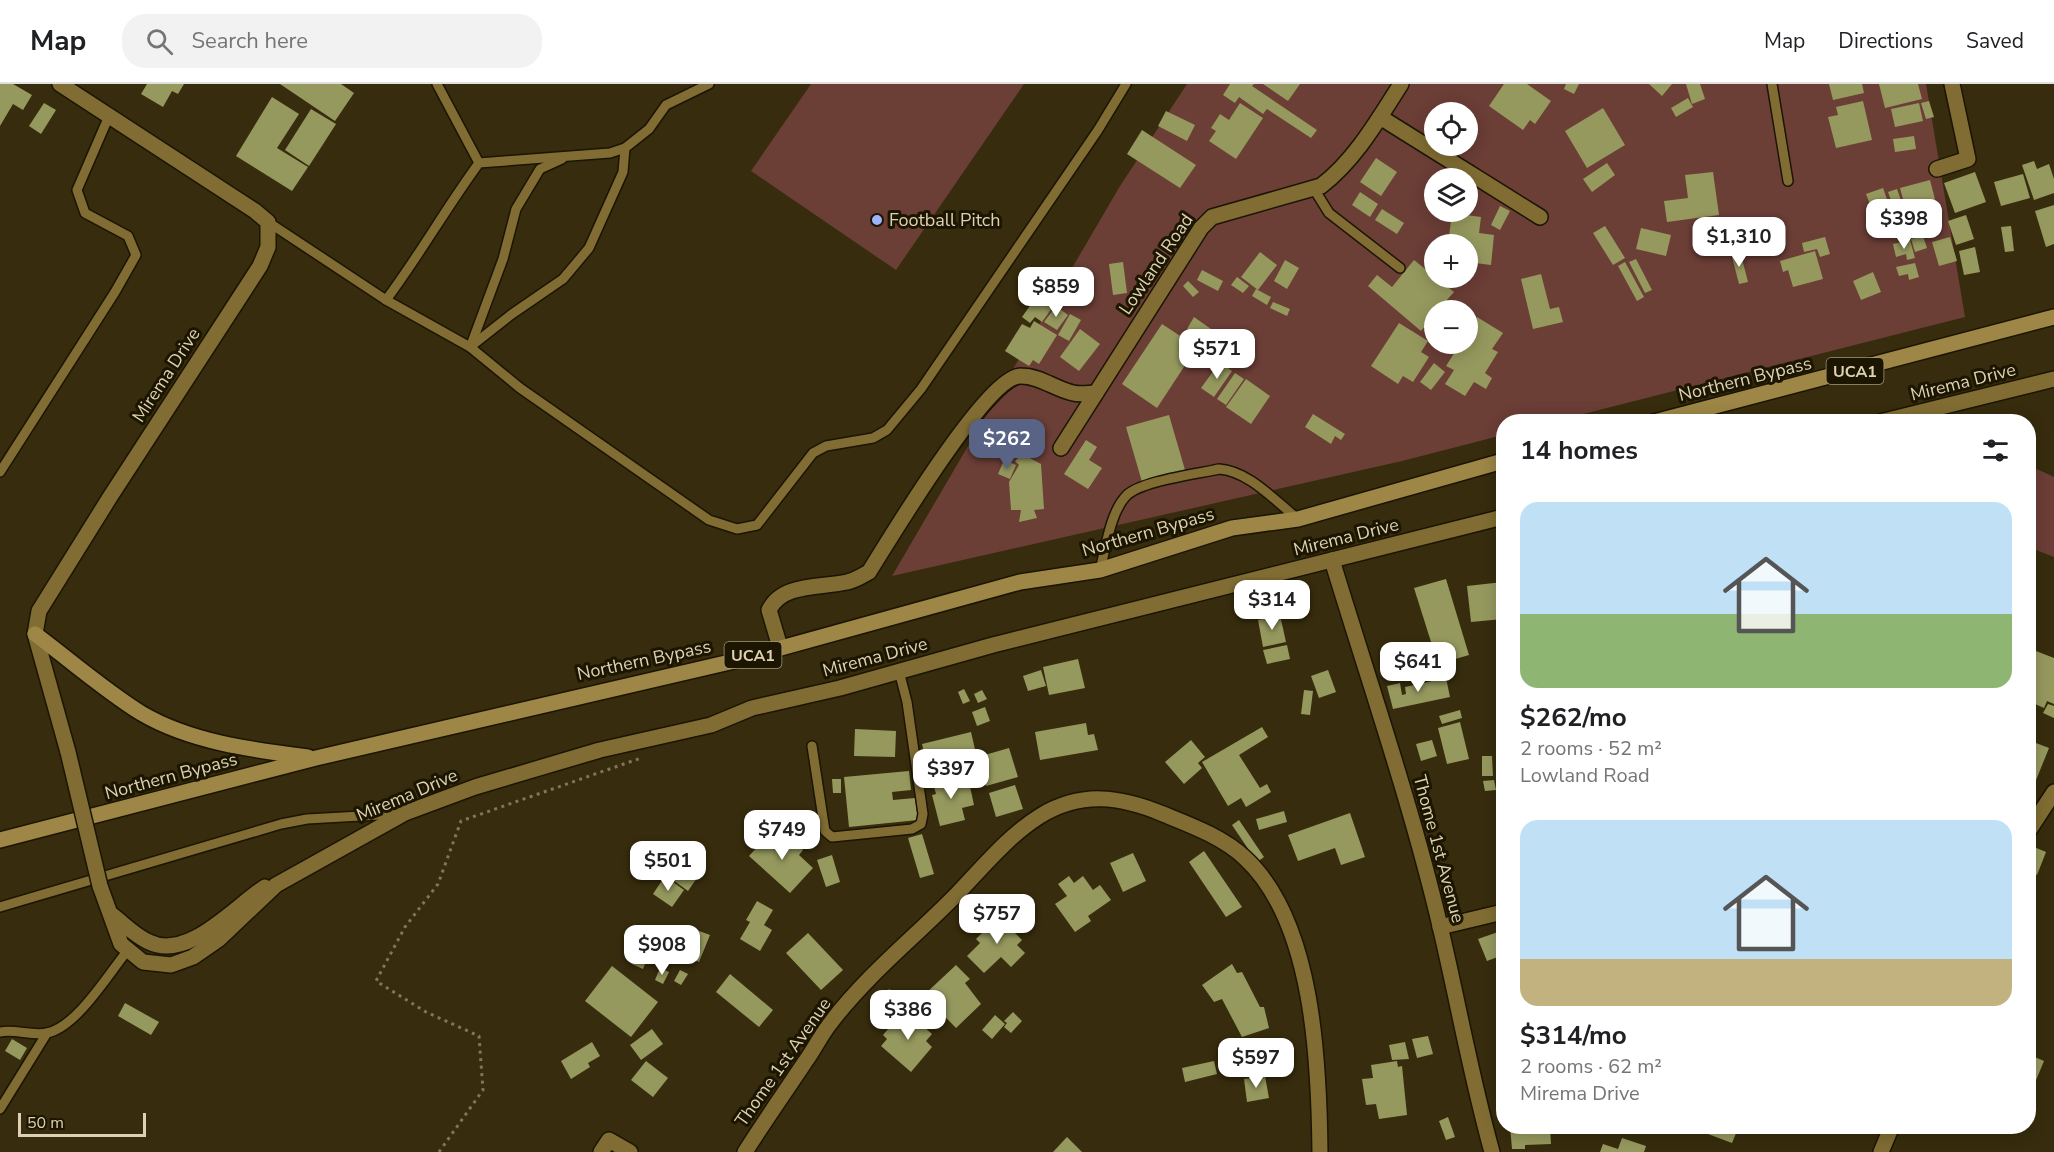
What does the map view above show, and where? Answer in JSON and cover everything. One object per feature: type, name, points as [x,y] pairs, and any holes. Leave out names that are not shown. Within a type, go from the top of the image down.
[{"type":"main road","name":"Northern Bypass","points":[[1684,414],[2054,317]]},
{"type":"main road","name":"Northern Bypass","points":[[0,840],[316,758],[730,662],[1020,582],[1100,570],[1232,528],[1298,519],[1496,463]]},
{"type":"main road","points":[[35,633],[123,700],[142,713],[170,726],[207,739],[261,751],[316,758]]},
{"type":"street","points":[[60,84],[238,199],[268,222]]},
{"type":"street","name":"Lowland Road","points":[[1061,448],[1170,274],[1201,228],[1212,216],[1314,189],[1334,176],[1366,139],[1401,84]]},
{"type":"street","points":[[1937,169],[1968,159],[1952,84]]},
{"type":"street","points":[[1380,117],[1540,217]]},
{"type":"street","name":"Mirema Drive","points":[[35,633],[39,611],[260,266],[268,247],[268,222]]},
{"type":"street","points":[[780,647],[769,610],[775,598],[792,591],[850,582],[868,572],[951,443],[1005,383],[1019,375],[1074,394],[1096,393]]},
{"type":"street","name":"Mirema Drive","points":[[1913,414],[2054,380]]},
{"type":"street","name":"Mirema Drive","points":[[128,950],[137,959],[156,965],[171,965],[193,957],[219,939],[276,885],[365,833],[405,813],[475,787],[600,750],[711,725],[752,708],[840,688],[1496,519]]},
{"type":"street","name":"Thome 1st Avenue","points":[[1332,560],[1415,829],[1440,927],[1474,1088],[1492,1152]]},
{"type":"street","points":[[35,633],[68,752],[100,886],[121,944],[128,950]]},
{"type":"street","points":[[2036,820],[2054,792]]},
{"type":"street","name":"Thome 1st Avenue","points":[[745,1152],[832,1021],[1004,846],[1040,816],[1058,808],[1077,801],[1115,798],[1181,821],[1234,849],[1253,867],[1280,903],[1291,930],[1311,1011],[1319,1104],[1320,1152]]},
{"type":"street","name":"Mirema Drive","points":[[111,914],[150,943],[159,946],[183,945],[256,893],[272,883],[276,885]]},
{"type":"street","points":[[1440,927],[1496,914]]},
{"type":"street","points":[[1881,1152],[1889,1134]]},
{"type":"street","points":[[601,1152],[609,1140],[612,1140],[630,1152]]},
{"type":"lane","points":[[437,84],[479,163]]},
{"type":"lane","points":[[386,300],[409,270],[429,233],[479,163],[610,153],[625,148],[649,129],[666,105],[709,84]]},
{"type":"lane","points":[[268,222],[386,300],[470,347],[520,388],[709,520],[737,529],[757,525],[813,453],[826,446],[873,438],[887,430],[921,389],[1098,130],[1126,84]]},
{"type":"lane","points":[[1772,84],[1788,180]]},
{"type":"lane","points":[[0,472],[115,292],[135,255],[128,236],[85,213],[77,190],[109,116]]},
{"type":"lane","points":[[470,347],[563,279],[589,248],[623,172],[625,148]]},
{"type":"lane","points":[[470,347],[503,260],[516,209],[540,169],[571,155]]},
{"type":"lane","points":[[1314,189],[1329,213],[1400,268]]},
{"type":"lane","points":[[1100,570],[1118,508],[1126,495],[1138,488],[1219,469],[1232,470],[1298,519]]},
{"type":"lane","points":[[812,746],[825,831],[832,837],[912,829],[921,824],[923,814],[899,671]]},
{"type":"lane","points":[[0,907],[281,824],[307,819],[405,813]]},
{"type":"lane","points":[[0,1109],[47,1033],[77,1014],[128,950]]},
{"type":"lane","points":[[0,1032],[47,1033]]},
{"type":"path","points":[[439,1152],[483,1090],[479,1036],[426,1012],[376,981],[405,927],[438,884],[462,821],[650,754]]},
{"type":"shaded area","name":"Football Pitch","points":[[811,84],[1024,84],[896,270],[751,171]]},
{"type":"shaded area","points":[[1187,84],[1926,84],[1965,317],[1584,414],[1496,414],[1496,437],[1402,461],[892,576],[1120,186]]},
{"type":"shaded area","points":[[2036,469],[2054,477],[2054,557],[2036,550]]},
{"type":"building","points":[[0,84],[13,84],[32,95],[23,110],[13,104],[0,126]]},
{"type":"building","points":[[147,84],[184,84],[178,94],[172,91],[163,107],[141,94]]},
{"type":"building","points":[[280,84],[341,84],[354,93],[335,121]]},
{"type":"building","points":[[1230,84],[1254,84],[1252,86],[1317,130],[1311,138],[1267,109],[1263,114],[1239,97],[1235,103],[1223,95]]},
{"type":"building","points":[[1263,84],[1300,84],[1288,101]]},
{"type":"building","points":[[1504,84],[1527,84],[1551,101],[1535,124],[1530,120],[1523,130],[1489,106]]},
{"type":"building","points":[[1566,84],[1579,84],[1574,94],[1564,89]]},
{"type":"building","points":[[1649,84],[1672,84],[1662,96]]},
{"type":"building","points":[[1686,84],[1700,84],[1705,99],[1692,104]]},
{"type":"building","points":[[1829,84],[1862,84],[1864,93],[1833,100]]},
{"type":"building","points":[[1879,84],[1918,84],[1922,99],[1885,108]]},
{"type":"building","points":[[272,97],[299,114],[277,148],[308,167],[292,191],[236,156]]},
{"type":"building","points":[[1688,98],[1693,107],[1676,117],[1671,108]]},
{"type":"building","points":[[1863,101],[1872,140],[1836,148],[1828,117],[1838,115],[1836,107]]},
{"type":"building","points":[[1929,101],[1934,117],[1926,119],[1921,103]]},
{"type":"building","points":[[44,103],[56,110],[41,134],[29,126]]},
{"type":"building","points":[[1240,103],[1263,118],[1236,159],[1209,141],[1216,131],[1211,128],[1220,114],[1229,120]]},
{"type":"building","points":[[1919,103],[1923,121],[1895,127],[1891,109]]},
{"type":"building","points":[[1603,108],[1625,145],[1587,168],[1565,131]]},
{"type":"building","points":[[311,109],[336,124],[309,166],[285,150]]},
{"type":"building","points":[[1166,111],[1195,125],[1187,141],[1158,126]]},
{"type":"building","points":[[1142,130],[1196,165],[1180,188],[1127,154]]},
{"type":"building","points":[[1914,136],[1916,149],[1895,152],[1893,139]]},
{"type":"building","points":[[1376,158],[1397,172],[1381,196],[1360,182]]},
{"type":"building","points":[[2034,161],[2037,169],[2049,164],[2054,179],[2054,193],[2034,200],[2022,165]]},
{"type":"building","points":[[1607,163],[1615,175],[1592,192],[1583,179]]},
{"type":"building","points":[[1713,172],[1719,215],[1667,222],[1664,201],[1688,198],[1685,175]]},
{"type":"building","points":[[1975,172],[1986,202],[1955,213],[1944,183]]},
{"type":"building","points":[[2023,174],[2030,198],[2001,206],[1994,182]]},
{"type":"building","points":[[1930,180],[1938,211],[1908,218],[1900,188]]},
{"type":"building","points":[[1883,188],[1893,216],[1877,222],[1866,194]]},
{"type":"building","points":[[1897,189],[1904,209],[1895,212],[1888,192]]},
{"type":"building","points":[[1360,192],[1378,204],[1370,217],[1352,205]]},
{"type":"building","points":[[2054,205],[2054,244],[2046,247],[2035,211]]},
{"type":"building","points":[[1500,206],[1510,211],[1500,230],[1491,225]]},
{"type":"building","points":[[1382,209],[1404,223],[1397,234],[1375,220]]},
{"type":"building","points":[[1966,215],[1974,239],[1956,245],[1948,221]]},
{"type":"building","points":[[1478,217],[1481,217],[1479,233],[1494,235],[1491,265],[1478,263],[1478,234],[1449,234],[1451,222],[1478,222]]},
{"type":"building","points":[[1605,226],[1625,258],[1613,265],[1593,233]]},
{"type":"building","points":[[2011,226],[2014,251],[2005,252],[2001,227]]},
{"type":"building","points":[[1641,228],[1671,235],[1666,256],[1636,249]]},
{"type":"building","points":[[1923,236],[1927,248],[1915,252],[1911,239]]},
{"type":"building","points":[[1825,237],[1830,254],[1820,257],[1817,249],[1804,252],[1802,243]]},
{"type":"building","points":[[1950,237],[1957,261],[1939,266],[1932,242]]},
{"type":"building","points":[[1910,240],[1915,258],[1907,260],[1906,254],[1896,257],[1893,244]]},
{"type":"building","points":[[1975,247],[1980,272],[1964,275],[1959,251]]},
{"type":"building","points":[[1740,251],[1748,282],[1739,284],[1731,253]]},
{"type":"building","points":[[1815,251],[1823,279],[1793,287],[1788,270],[1783,272],[1780,261]]},
{"type":"building","points":[[1260,252],[1277,265],[1258,290],[1241,277]]},
{"type":"building","points":[[1636,259],[1652,290],[1645,293],[1629,262]]},
{"type":"building","points":[[1285,260],[1299,268],[1287,289],[1274,281]]},
{"type":"building","points":[[1414,260],[1424,268],[1424,288],[1449,288],[1454,292],[1447,300],[1424,300],[1424,328],[1421,331],[1368,286],[1377,275],[1392,287]]},
{"type":"building","points":[[1123,262],[1127,293],[1113,295],[1109,264]]},
{"type":"building","points":[[1625,262],[1644,297],[1637,301],[1618,266]]},
{"type":"building","points":[[1915,263],[1919,277],[1909,280],[1908,274],[1899,276],[1896,267]]},
{"type":"building","points":[[1202,270],[1223,281],[1218,291],[1197,280]]},
{"type":"building","points":[[1873,272],[1881,292],[1861,300],[1853,281]]},
{"type":"building","points":[[1541,274],[1550,309],[1559,307],[1563,322],[1533,329],[1521,279]]},
{"type":"building","points":[[1237,277],[1249,286],[1243,293],[1231,285]]},
{"type":"building","points":[[1188,281],[1199,292],[1193,297],[1183,286]]},
{"type":"building","points":[[1256,289],[1271,297],[1267,305],[1252,296]]},
{"type":"building","points":[[1041,290],[1057,301],[1042,322],[1035,317],[1030,323],[1022,317]]},
{"type":"building","points":[[1273,302],[1290,309],[1287,316],[1270,308]]},
{"type":"building","points":[[1056,306],[1068,315],[1057,330],[1044,322]]},
{"type":"building","points":[[1070,314],[1081,320],[1069,341],[1058,335]]},
{"type":"building","points":[[1194,317],[1211,329],[1204,340],[1187,329]]},
{"type":"building","points":[[1478,318],[1503,333],[1492,349],[1498,352],[1485,373],[1492,378],[1486,389],[1474,382],[1465,396],[1445,384],[1454,370],[1446,366],[1454,354],[1478,354]]},
{"type":"building","points":[[1034,321],[1057,335],[1039,364],[1033,360],[1029,366],[1005,351],[1022,324],[1030,328]]},
{"type":"building","points":[[1399,323],[1424,339],[1424,347],[1421,352],[1429,357],[1413,382],[1403,376],[1398,384],[1371,366]]},
{"type":"building","points":[[1162,324],[1197,347],[1157,408],[1122,384]]},
{"type":"building","points":[[1080,329],[1100,344],[1079,371],[1060,357]]},
{"type":"building","points":[[1220,362],[1232,371],[1214,397],[1201,388]]},
{"type":"building","points":[[1434,363],[1445,372],[1431,390],[1420,382]]},
{"type":"building","points":[[1235,373],[1244,379],[1226,405],[1217,399]]},
{"type":"building","points":[[1246,379],[1270,396],[1251,424],[1226,407]]},
{"type":"building","points":[[1313,414],[1345,434],[1341,440],[1335,436],[1331,444],[1305,427]]},
{"type":"building","points":[[1169,415],[1185,470],[1142,482],[1126,427]]},
{"type":"building","points":[[1086,440],[1097,447],[1089,460],[1102,468],[1088,489],[1064,474]]},
{"type":"building","points":[[1022,454],[1041,464],[1044,509],[1034,510],[1037,518],[1019,522],[1021,510],[1011,510],[1009,482],[1019,465],[1015,461]]},
{"type":"building","points":[[1004,460],[1016,465],[1010,479],[998,474]]},
{"type":"building","points":[[1446,579],[1469,655],[1438,664],[1414,588]]},
{"type":"building","points":[[1496,583],[1496,620],[1471,622],[1467,586]]},
{"type":"building","points":[[1280,615],[1286,642],[1263,647],[1258,620]]},
{"type":"building","points":[[1287,645],[1290,659],[1267,664],[1263,650]]},
{"type":"building","points":[[2036,651],[2054,658],[2054,704],[2047,701],[2044,708],[2036,704]]},
{"type":"building","points":[[1078,659],[1085,688],[1049,695],[1043,667]]},
{"type":"building","points":[[1041,670],[1046,686],[1028,691],[1023,676]]},
{"type":"building","points":[[1328,670],[1336,692],[1319,698],[1311,676]]},
{"type":"building","points":[[1446,678],[1450,697],[1393,709],[1387,686],[1400,683],[1402,695],[1406,694],[1405,687]]},
{"type":"building","points":[[964,689],[970,701],[963,704],[958,692]]},
{"type":"building","points":[[982,690],[987,699],[978,703],[974,694]]},
{"type":"building","points":[[1304,690],[1313,691],[1310,715],[1301,714]]},
{"type":"building","points":[[2048,704],[2054,706],[2054,718],[2043,713]]},
{"type":"building","points":[[985,707],[990,721],[977,726],[972,712]]},
{"type":"building","points":[[1460,710],[1462,718],[1442,724],[1439,716]]},
{"type":"building","points":[[1460,722],[1469,759],[1447,764],[1438,728]]},
{"type":"building","points":[[1086,723],[1088,735],[1094,734],[1098,750],[1040,760],[1035,732]]},
{"type":"building","points":[[1262,727],[1268,737],[1239,755],[1260,788],[1267,784],[1271,792],[1246,807],[1241,798],[1228,806],[1202,762]]},
{"type":"building","points":[[855,729],[896,731],[895,757],[854,756]]},
{"type":"building","points":[[971,732],[977,758],[928,769],[922,744]]},
{"type":"building","points":[[1191,740],[1205,757],[1198,763],[1202,768],[1184,784],[1165,762]]},
{"type":"building","points":[[1432,740],[1437,756],[1421,761],[1416,744]]},
{"type":"building","points":[[2036,743],[2049,748],[2036,780]]},
{"type":"building","points":[[1009,748],[1018,777],[986,786],[978,757]]},
{"type":"building","points":[[1482,756],[1492,756],[1493,776],[1482,776]]},
{"type":"building","points":[[909,771],[911,790],[892,792],[893,800],[915,798],[918,820],[849,827],[844,777]]},
{"type":"building","points":[[948,774],[951,787],[969,782],[974,805],[962,808],[965,820],[940,826],[932,795],[936,794],[932,779]]},
{"type":"building","points":[[832,779],[841,779],[841,793],[833,793]]},
{"type":"building","points":[[1494,780],[1496,790],[1485,791],[1483,781]]},
{"type":"building","points":[[1015,785],[1023,809],[996,817],[989,793]]},
{"type":"building","points":[[1284,811],[1287,822],[1259,830],[1256,819]]},
{"type":"building","points":[[1350,813],[1365,857],[1341,865],[1335,848],[1298,861],[1288,835]]},
{"type":"building","points":[[1239,820],[1264,857],[1257,862],[1232,825]]},
{"type":"building","points":[[773,830],[784,840],[787,836],[803,850],[799,855],[813,868],[790,893],[749,856]]},
{"type":"building","points":[[922,834],[934,874],[920,878],[908,838]]},
{"type":"building","points":[[678,843],[688,851],[680,861],[699,875],[688,891],[666,875],[675,862],[668,857]]},
{"type":"building","points":[[2036,848],[2046,852],[2036,875]]},
{"type":"building","points":[[1204,851],[1242,907],[1226,917],[1189,862]]},
{"type":"building","points":[[1133,853],[1146,881],[1123,892],[1110,863]]},
{"type":"building","points":[[832,855],[840,882],[826,887],[817,860]]},
{"type":"building","points":[[665,876],[684,890],[672,907],[653,894]]},
{"type":"building","points":[[1069,876],[1074,883],[1083,876],[1093,890],[1100,885],[1111,900],[1088,916],[1091,921],[1075,932],[1055,904],[1067,896],[1058,884]]},
{"type":"building","points":[[757,901],[773,910],[764,925],[772,930],[760,951],[740,939],[750,922],[746,920]]},
{"type":"building","points":[[1004,911],[1015,923],[1010,928],[1022,940],[1017,945],[1025,953],[1011,967],[1001,957],[984,973],[967,956],[980,943],[976,939]]},
{"type":"building","points":[[699,931],[710,935],[699,962],[680,954],[684,945],[692,948]]},
{"type":"building","points":[[808,933],[843,970],[821,990],[786,953]]},
{"type":"building","points":[[1496,933],[1496,958],[1487,961],[1478,939]]},
{"type":"building","points":[[638,950],[649,954],[643,969],[632,964]]},
{"type":"building","points":[[1232,964],[1237,973],[1242,972],[1260,1007],[1264,1007],[1269,1028],[1242,1037],[1222,999],[1214,1002],[1202,985]]},
{"type":"building","points":[[956,965],[970,979],[965,983],[981,1004],[956,1028],[924,995]]},
{"type":"building","points":[[612,966],[658,1002],[631,1037],[585,1001]]},
{"type":"building","points":[[660,968],[669,972],[663,984],[655,980]]},
{"type":"building","points":[[680,970],[688,974],[681,985],[674,981]]},
{"type":"building","points":[[730,974],[773,1010],[759,1027],[716,992]]},
{"type":"building","points":[[889,989],[911,1002],[901,1019],[879,1006]]},
{"type":"building","points":[[125,1003],[159,1022],[151,1035],[118,1016]]},
{"type":"building","points":[[913,1010],[926,1021],[923,1026],[932,1034],[926,1041],[932,1047],[911,1072],[881,1046],[887,1039],[883,1035],[893,1023],[898,1028]]},
{"type":"building","points":[[1013,1012],[1022,1021],[1011,1033],[1004,1027],[1007,1023],[1004,1021]]},
{"type":"building","points":[[995,1015],[1005,1024],[992,1039],[982,1030]]},
{"type":"building","points":[[652,1029],[663,1044],[641,1060],[630,1045]]},
{"type":"building","points":[[1428,1036],[1433,1054],[1417,1058],[1412,1039]]},
{"type":"building","points":[[12,1039],[27,1048],[20,1060],[5,1051]]},
{"type":"building","points":[[592,1042],[600,1056],[588,1063],[590,1067],[571,1079],[561,1061]]},
{"type":"building","points":[[1405,1042],[1409,1059],[1392,1060],[1389,1045]]},
{"type":"building","points":[[2036,1058],[2044,1061],[2036,1080]]},
{"type":"building","points":[[646,1061],[668,1078],[653,1097],[631,1080]]},
{"type":"building","points":[[1214,1061],[1217,1074],[1185,1082],[1182,1068]]},
{"type":"building","points":[[1397,1061],[1398,1067],[1402,1066],[1407,1115],[1379,1119],[1376,1104],[1366,1105],[1362,1079],[1373,1078],[1371,1065]]},
{"type":"building","points":[[1265,1076],[1269,1098],[1247,1102],[1244,1079]]},
{"type":"building","points":[[1448,1117],[1455,1137],[1446,1140],[1439,1121]]},
{"type":"building","points":[[1511,1134],[1550,1134],[1551,1144],[1525,1145],[1525,1149],[1512,1149]]},
{"type":"building","points":[[1708,1134],[1736,1134],[1732,1143]]},
{"type":"building","points":[[1067,1137],[1082,1152],[1053,1152]]},
{"type":"building","points":[[1622,1138],[1646,1146],[1644,1152],[1600,1152],[1603,1144],[1618,1149]]},
{"type":"place","name":"Football Pitch","points":[[877,220]]}]
